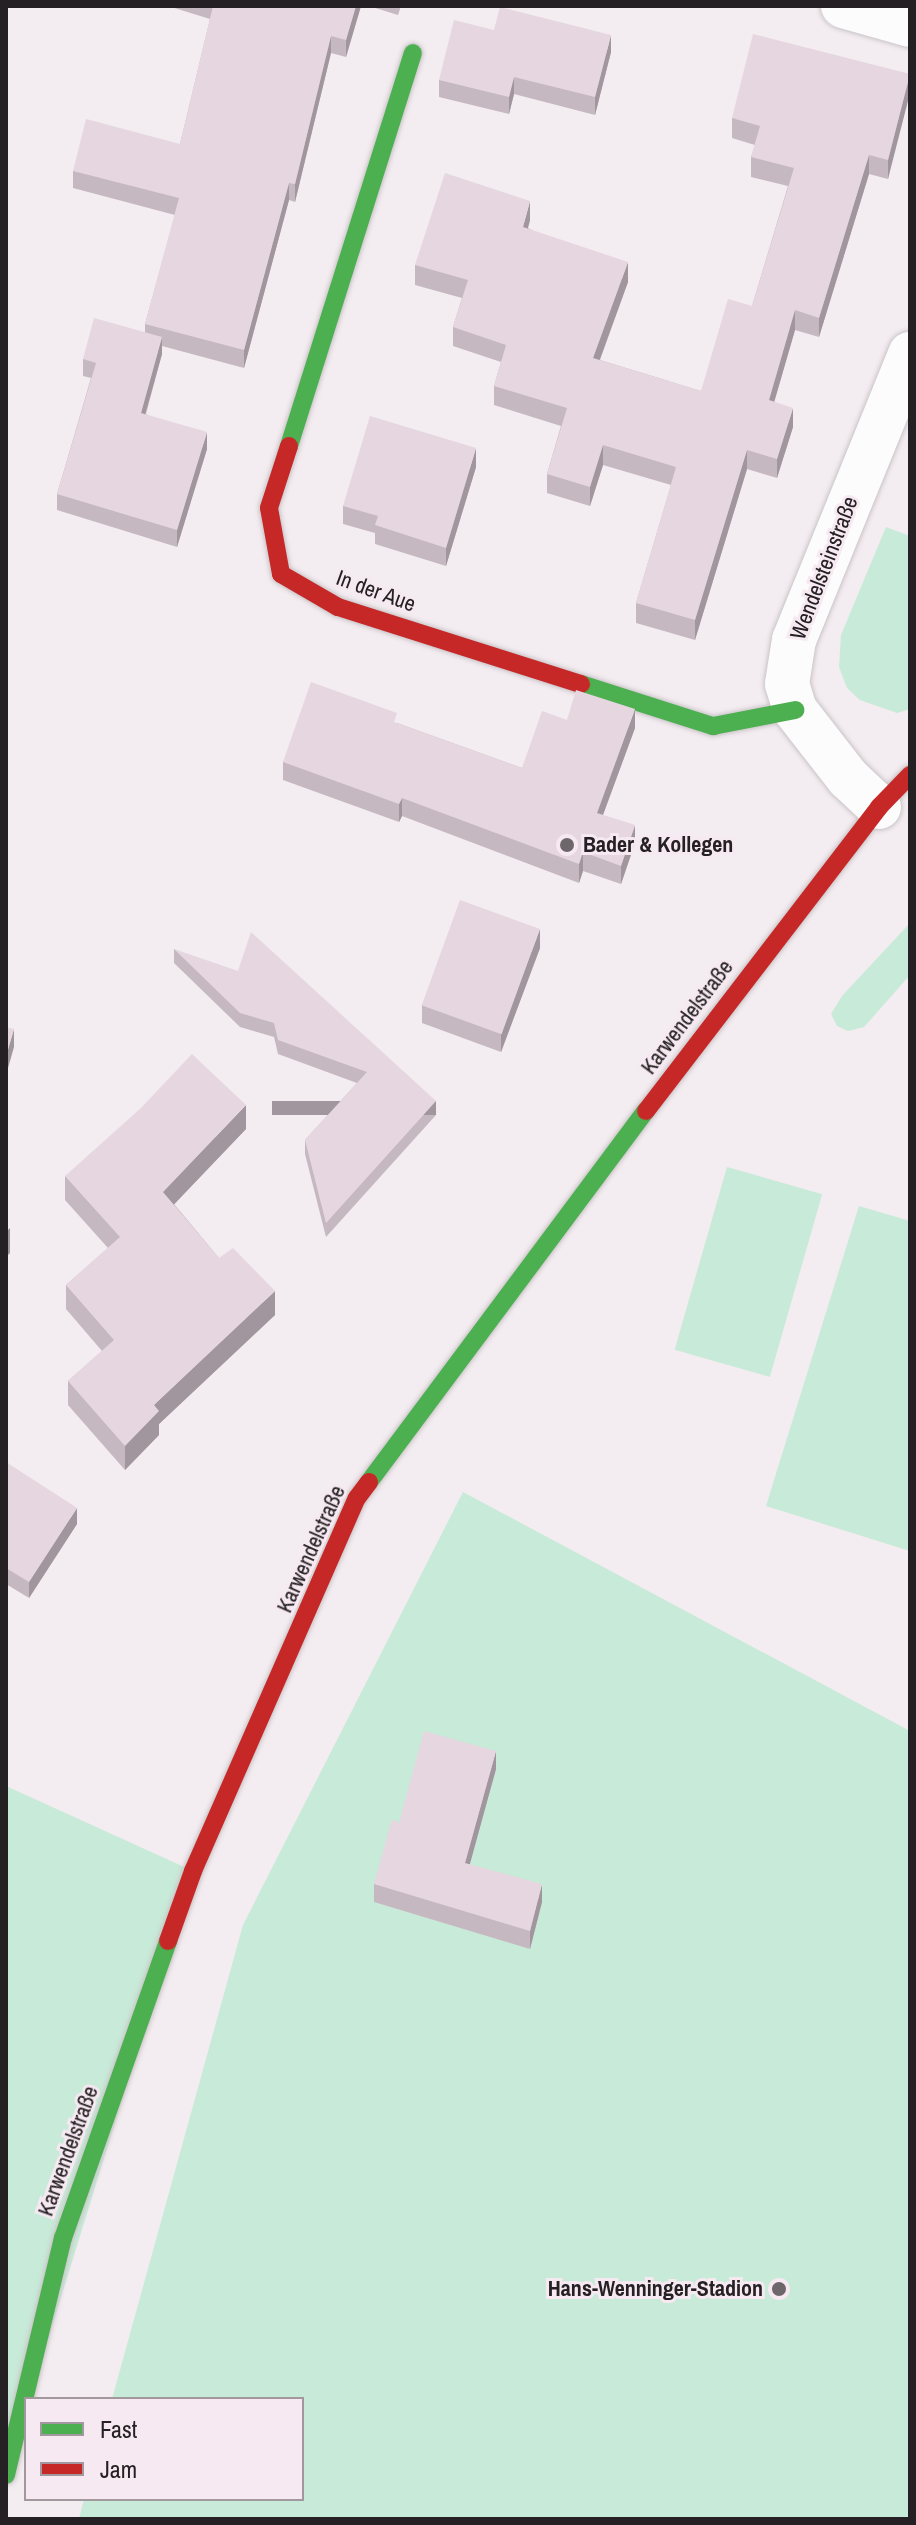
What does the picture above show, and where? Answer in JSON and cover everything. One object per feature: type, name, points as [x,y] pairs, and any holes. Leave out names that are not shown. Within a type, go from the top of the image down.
[{"type":"street","points":[[843,6],[910,25]]},
{"type":"street","name":"In der Aue","points":[[413,53],[269,508],[281,574],[338,607],[713,726],[795,710]]},
{"type":"street","name":"Wendelsteinstraße","points":[[879,807],[848,778],[795,710],[787,684],[794,640],[910,354]]},
{"type":"street","name":"Karwendelstraße","points":[[25,2397],[63,2238],[193,1871],[276,1689],[357,1498],[720,1011],[879,807],[910,775]]},
{"type":"street","name":"Karwendelstraße","points":[[6,2475],[24,2400]]},
{"type":"green space","points":[[886,527],[910,536],[910,709],[897,713],[860,700],[847,688],[839,667],[841,635]]},
{"type":"green space","points":[[910,923],[910,975],[864,1027],[848,1031],[837,1026],[831,1014],[842,996]]},
{"type":"green space","points":[[727,1167],[822,1194],[770,1377],[675,1350]]},
{"type":"green space","points":[[859,1206],[910,1221],[910,1551],[766,1506]]},
{"type":"green space","points":[[463,1492],[910,1731],[910,2519],[79,2519],[84,2501],[304,2501],[304,2397],[113,2397],[243,1925]]},
{"type":"green space","points":[[6,1786],[193,1871],[30,2397],[24,2397],[24,2417],[6,2475]]},
{"type":"building","points":[[213,6],[356,6],[346,40],[331,36],[295,184],[289,183],[244,350],[145,324],[179,198],[73,171],[86,119],[180,144]]},
{"type":"building","points":[[500,7],[611,35],[595,97],[514,77],[509,97],[439,80],[454,20],[494,30]]},
{"type":"building","points":[[753,34],[910,74],[888,160],[869,155],[819,318],[795,310],[769,400],[793,408],[777,459],[747,450],[695,620],[636,603],[676,467],[603,445],[590,487],[547,474],[567,408],[494,386],[506,345],[453,327],[468,280],[415,265],[445,173],[530,201],[523,227],[628,262],[593,358],[701,391],[728,299],[752,306],[794,168],[751,157],[760,126],[732,118]]},
{"type":"building","points":[[94,318],[162,337],[141,413],[207,432],[177,530],[57,494],[96,363],[83,359]]},
{"type":"building","points":[[370,416],[476,448],[446,548],[375,525],[378,516],[343,506]]},
{"type":"building","points":[[311,682],[397,713],[394,722],[522,768],[542,711],[567,720],[576,690],[635,709],[597,813],[635,825],[621,866],[583,852],[579,864],[402,798],[399,804],[283,762]]},
{"type":"building","points":[[460,900],[540,929],[502,1034],[422,1005]]},
{"type":"building","points":[[251,932],[436,1101],[326,1223],[305,1140],[367,1072],[278,1040],[274,1023],[240,1013],[174,949],[238,971]]},
{"type":"building","points":[[6,1027],[14,1029],[6,1056]]},
{"type":"building","points":[[192,1054],[246,1105],[163,1192],[219,1258],[233,1248],[275,1291],[154,1405],[159,1411],[125,1446],[68,1381],[114,1340],[66,1285],[120,1237],[65,1176],[141,1108]]},
{"type":"building","points":[[6,1462],[77,1508],[29,1582],[6,1568]]},
{"type":"building","points":[[424,1731],[496,1751],[465,1863],[542,1884],[530,1931],[374,1884],[392,1819],[399,1823]]},
{"type":"traffic: fast","points":[[289,446],[413,53]]},
{"type":"traffic: fast","points":[[581,684],[713,726],[795,710]]},
{"type":"traffic: fast","points":[[369,1482],[646,1111]]},
{"type":"traffic: fast","points":[[25,2397],[63,2238],[168,1941]]},
{"type":"traffic: fast","points":[[6,2475],[24,2400]]},
{"type":"traffic: jam","points":[[289,446],[269,508],[281,574],[338,607],[581,684]]},
{"type":"traffic: jam","points":[[646,1111],[879,807],[910,775]]},
{"type":"traffic: jam","points":[[168,1941],[193,1871],[357,1498],[369,1482]]},
{"type":"place","name":"Bader & Kollegen","points":[[567,845]]},
{"type":"place","name":"Hans-Wenninger-Stadion","points":[[779,2289]]}]
